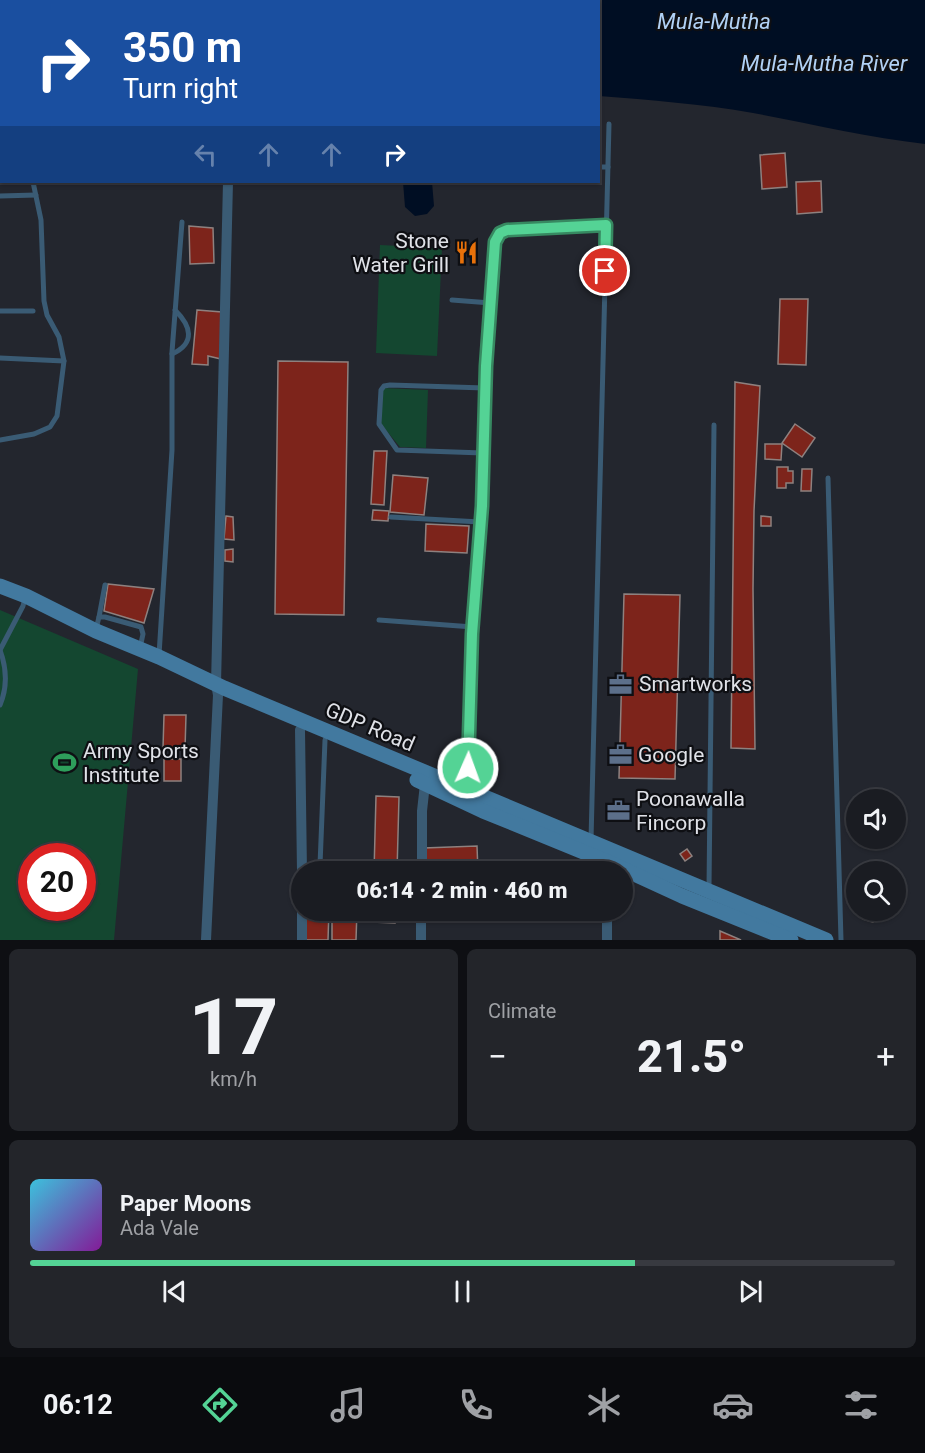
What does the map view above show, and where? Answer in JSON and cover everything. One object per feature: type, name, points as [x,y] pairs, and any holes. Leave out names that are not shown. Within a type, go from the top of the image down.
[{"type":"main road","name":"GDP Road","points":[[0,585],[24,601],[98,624],[140,649],[217,689],[591,842],[609,861]]},
{"type":"main road","points":[[0,596],[24,601],[217,689],[253,711],[325,740],[483,811],[609,861]]},
{"type":"main road","name":"GDP Road","points":[[633,868],[709,891],[826,940]]},
{"type":"main road","name":"GDP Road","points":[[633,873],[682,896],[791,940]]},
{"type":"street","points":[[206,940],[217,689],[228,183]]},
{"type":"street","points":[[300,730],[302,861]]},
{"type":"street","points":[[422,861],[422,811],[425,784]]},
{"type":"street","points":[[302,921],[302,940]]},
{"type":"street","points":[[421,921],[421,940]]},
{"type":"street","points":[[607,921],[607,940]]},
{"type":"lane","points":[[591,842],[609,123]]},
{"type":"lane","points":[[600,167],[608,167]]},
{"type":"lane","points":[[0,440],[34,434],[50,427],[57,416],[64,361],[59,337],[47,315],[44,301],[40,220],[33,183]]},
{"type":"lane","points":[[0,196],[36,195]]},
{"type":"lane","points":[[159,657],[172,450],[172,354],[182,222]]},
{"type":"lane","points":[[467,791],[485,388],[495,242],[500,233],[507,230],[606,225]]},
{"type":"lane","points":[[452,300],[491,303]]},
{"type":"lane","points":[[172,354],[184,346],[188,335],[187,325],[175,310]]},
{"type":"lane","points":[[0,311],[33,311]]},
{"type":"lane","points":[[0,358],[64,361]]},
{"type":"lane","points":[[483,453],[397,450],[379,424],[381,390],[384,386],[485,388]]},
{"type":"lane","points":[[709,891],[714,425]]},
{"type":"lane","points":[[828,478],[841,940]]},
{"type":"lane","points":[[391,517],[480,522]]},
{"type":"lane","points":[[98,624],[105,585]]},
{"type":"lane","points":[[0,705],[6,685],[6,673],[0,650],[24,601]]},
{"type":"lane","points":[[379,620],[473,627]]},
{"type":"lane","points":[[320,861],[325,740]]},
{"type":"green space","points":[[380,245],[442,248],[437,356],[376,353]]},
{"type":"green space","points":[[382,388],[428,390],[426,448],[400,447],[381,424]]},
{"type":"green space","name":"Army Sports Institute","points":[[0,610],[138,669],[114,940],[0,940]]},
{"type":"water","name":"Mula-Mutha River","points":[[600,0],[925,0],[925,144],[753,113],[600,96]]},
{"type":"water","points":[[403,183],[432,183],[434,206],[427,214],[415,216],[405,207]]},
{"type":"building","points":[[785,153],[787,187],[762,189],[760,155]]},
{"type":"building","points":[[821,181],[822,212],[797,214],[796,182]]},
{"type":"building","points":[[189,226],[213,228],[214,263],[190,264]]},
{"type":"building","points":[[780,299],[808,299],[806,365],[778,364]]},
{"type":"building","points":[[197,310],[222,312],[221,359],[208,356],[208,365],[192,364]]},
{"type":"building","points":[[278,361],[348,362],[344,615],[275,614]]},
{"type":"building","points":[[735,382],[760,386],[754,511],[755,749],[731,748]]},
{"type":"building","points":[[795,424],[815,438],[802,457],[782,443]]},
{"type":"building","points":[[765,444],[782,444],[781,460],[765,459]]},
{"type":"building","points":[[374,451],[387,451],[384,505],[371,504]]},
{"type":"building","points":[[777,467],[788,467],[788,471],[793,471],[793,483],[786,483],[786,488],[777,488]]},
{"type":"building","points":[[802,469],[812,469],[811,491],[801,491]]},
{"type":"building","points":[[393,475],[428,478],[424,515],[390,512]]},
{"type":"building","points":[[373,510],[389,511],[388,521],[372,520]]},
{"type":"building","points":[[226,516],[233,517],[234,540],[224,539]]},
{"type":"building","points":[[761,516],[771,517],[771,526],[761,526]]},
{"type":"building","points":[[426,524],[469,526],[467,553],[425,551]]},
{"type":"building","points":[[233,549],[233,562],[225,561],[225,550]]},
{"type":"building","points":[[108,584],[154,589],[144,623],[104,611]]},
{"type":"building","points":[[624,594],[680,595],[675,779],[619,778]]},
{"type":"building","points":[[164,715],[186,715],[185,749],[163,748]]},
{"type":"building","points":[[164,759],[181,759],[181,781],[164,781]]},
{"type":"building","points":[[376,796],[399,797],[397,861],[374,861]]},
{"type":"building","points":[[477,846],[478,861],[425,861],[424,848]]},
{"type":"building","points":[[687,849],[692,856],[685,861],[680,854]]},
{"type":"building","points":[[306,921],[329,921],[328,940],[305,940]]},
{"type":"building","points":[[332,921],[357,921],[356,940],[332,940]]},
{"type":"building","points":[[395,921],[395,923],[372,922]]},
{"type":"building","points":[[720,931],[741,940],[720,940]]},
{"type":"place","name":"Stone Water Grill","points":[[467,253]]},
{"type":"place","name":"Smartworks","points":[[621,684]]},
{"type":"place","name":"Google","points":[[620,755]]},
{"type":"place","name":"Army Sports Institute","points":[[65,763]]},
{"type":"place","name":"Poonawalla Fincorp","points":[[618,811]]},
{"type":"route","points":[[468,768],[472,634],[482,506],[486,366],[495,242],[500,233],[507,230],[606,225],[605,271]]},
{"type":"water label","name":"Mula-Mutha","points":[[714,21]]}]
